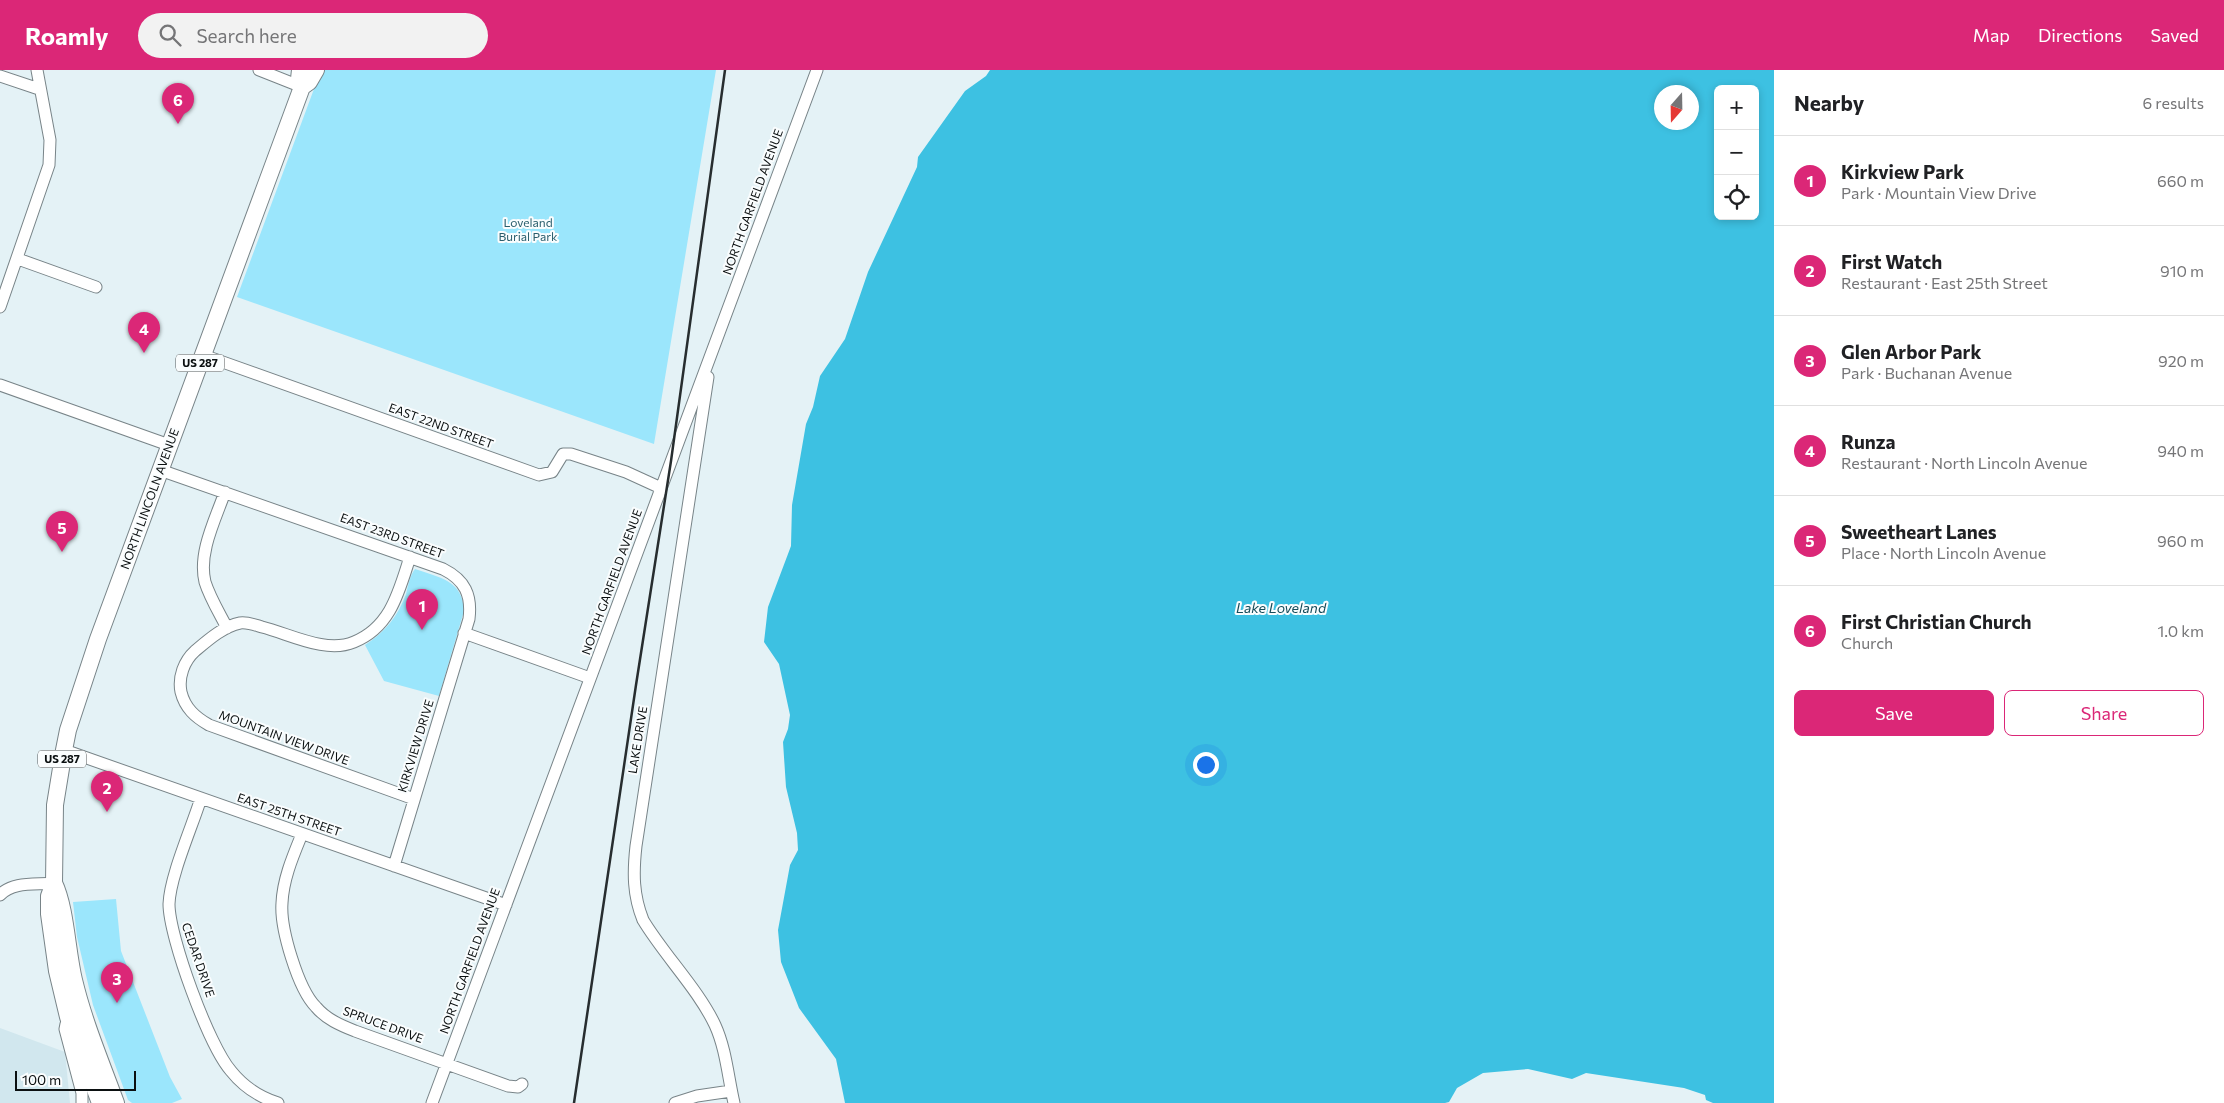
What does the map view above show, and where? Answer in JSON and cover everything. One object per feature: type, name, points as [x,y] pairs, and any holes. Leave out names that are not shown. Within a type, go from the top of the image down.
[{"type":"highway","name":"NORTH LINCOLN AVENUE","points":[[54,883],[55,805],[68,730],[98,639],[302,87],[299,79],[300,70]]},
{"type":"highway","name":"US 287","points":[[302,87],[309,82],[316,70]]},
{"type":"highway","name":"US 287","points":[[54,883],[49,896],[50,932],[68,1017],[100,1103]]},
{"type":"highway","name":"US 287","points":[[54,883],[61,897],[65,936],[77,992],[93,1043],[116,1103]]},
{"type":"street","points":[[0,306],[18,259],[49,165],[50,140],[39,90],[37,70]]},
{"type":"street","points":[[259,70],[302,87]]},
{"type":"street","name":"NORTH GARFIELD AVENUE","points":[[432,1103],[817,70]]},
{"type":"street","points":[[0,76],[39,90]]},
{"type":"street","points":[[18,259],[96,287]]},
{"type":"street","name":"EAST 22ND STREET","points":[[203,355],[539,475],[552,472],[563,454],[571,454],[626,472],[661,488]]},
{"type":"street","name":"LAKE DRIVE","points":[[710,358],[636,846],[634,882],[637,903],[643,920],[705,1007],[715,1026],[723,1049],[734,1103]]},
{"type":"street","points":[[0,385],[170,445]]},
{"type":"street","name":"EAST 23RD STREET","points":[[160,470],[410,557],[453,574],[466,587],[470,606],[464,634]]},
{"type":"street","points":[[225,492],[204,556],[204,574],[208,591],[227,628]]},
{"type":"street","name":"MOUNTAIN VIEW DRIVE","points":[[410,557],[398,593],[386,618],[371,634],[355,642],[340,645],[322,644],[248,623],[242,623],[227,628],[192,654],[181,673],[180,689],[186,706],[200,720],[224,732],[414,799]]},
{"type":"street","points":[[464,634],[590,678]]},
{"type":"street","name":"KIRKVIEW DRIVE","points":[[394,866],[464,634]]},
{"type":"street","name":"EAST 25TH STREET","points":[[64,750],[506,905]]},
{"type":"street","name":"CEDAR DRIVE","points":[[201,798],[170,894],[170,918],[175,941],[220,1056],[241,1082],[264,1098],[278,1103]]},
{"type":"street","name":"SPRUCE DRIVE","points":[[302,834],[288,872],[283,893],[282,913],[287,942],[311,1002],[323,1014],[338,1024],[508,1086],[518,1087],[522,1084]]},
{"type":"street","points":[[0,895],[5,889],[13,886],[54,883]]},
{"type":"street","points":[[68,1017],[65,1029],[82,1093],[82,1103]]},
{"type":"street","points":[[675,1103],[696,1096],[732,1091]]},
{"type":"shaded area","points":[[0,1028],[65,1052],[70,1103],[0,1103]]},
{"type":"green space","name":"Loveland Burial Park","points":[[321,70],[716,70],[654,444],[237,297]]},
{"type":"green space","points":[[415,569],[441,578],[455,586],[463,601],[464,611],[439,696],[384,681],[365,645],[379,635],[395,616],[403,602],[410,577]]},
{"type":"green space","points":[[116,899],[121,951],[170,1077],[182,1099],[172,1103],[132,1103],[128,1100],[93,1005],[77,937],[73,902]]},
{"type":"water","name":"Lake Loveland","points":[[990,70],[1774,70],[1774,1103],[1713,1103],[1706,1100],[1705,1095],[1684,1088],[1586,1073],[1572,1079],[1528,1069],[1483,1073],[1457,1088],[1449,1102],[1445,1103],[845,1103],[836,1059],[799,1008],[781,962],[778,930],[790,865],[798,850],[797,833],[786,787],[783,742],[788,729],[790,715],[779,664],[764,642],[768,607],[791,546],[792,505],[806,424],[813,407],[820,376],[845,339],[868,272],[917,167],[918,157],[965,91],[986,76]]},
{"type":"railway","points":[[574,1103],[671,461],[725,70]]},
{"type":"place","name":"First Christian Church","points":[[178,124]]},
{"type":"place","name":"Runza","points":[[144,353]]},
{"type":"place","name":"Sweetheart Lanes","points":[[62,552]]},
{"type":"place","name":"Kirkview Park","points":[[422,630]]},
{"type":"place","name":"First Watch","points":[[107,812]]},
{"type":"place","name":"Glen Arbor Park","points":[[117,1003]]}]
